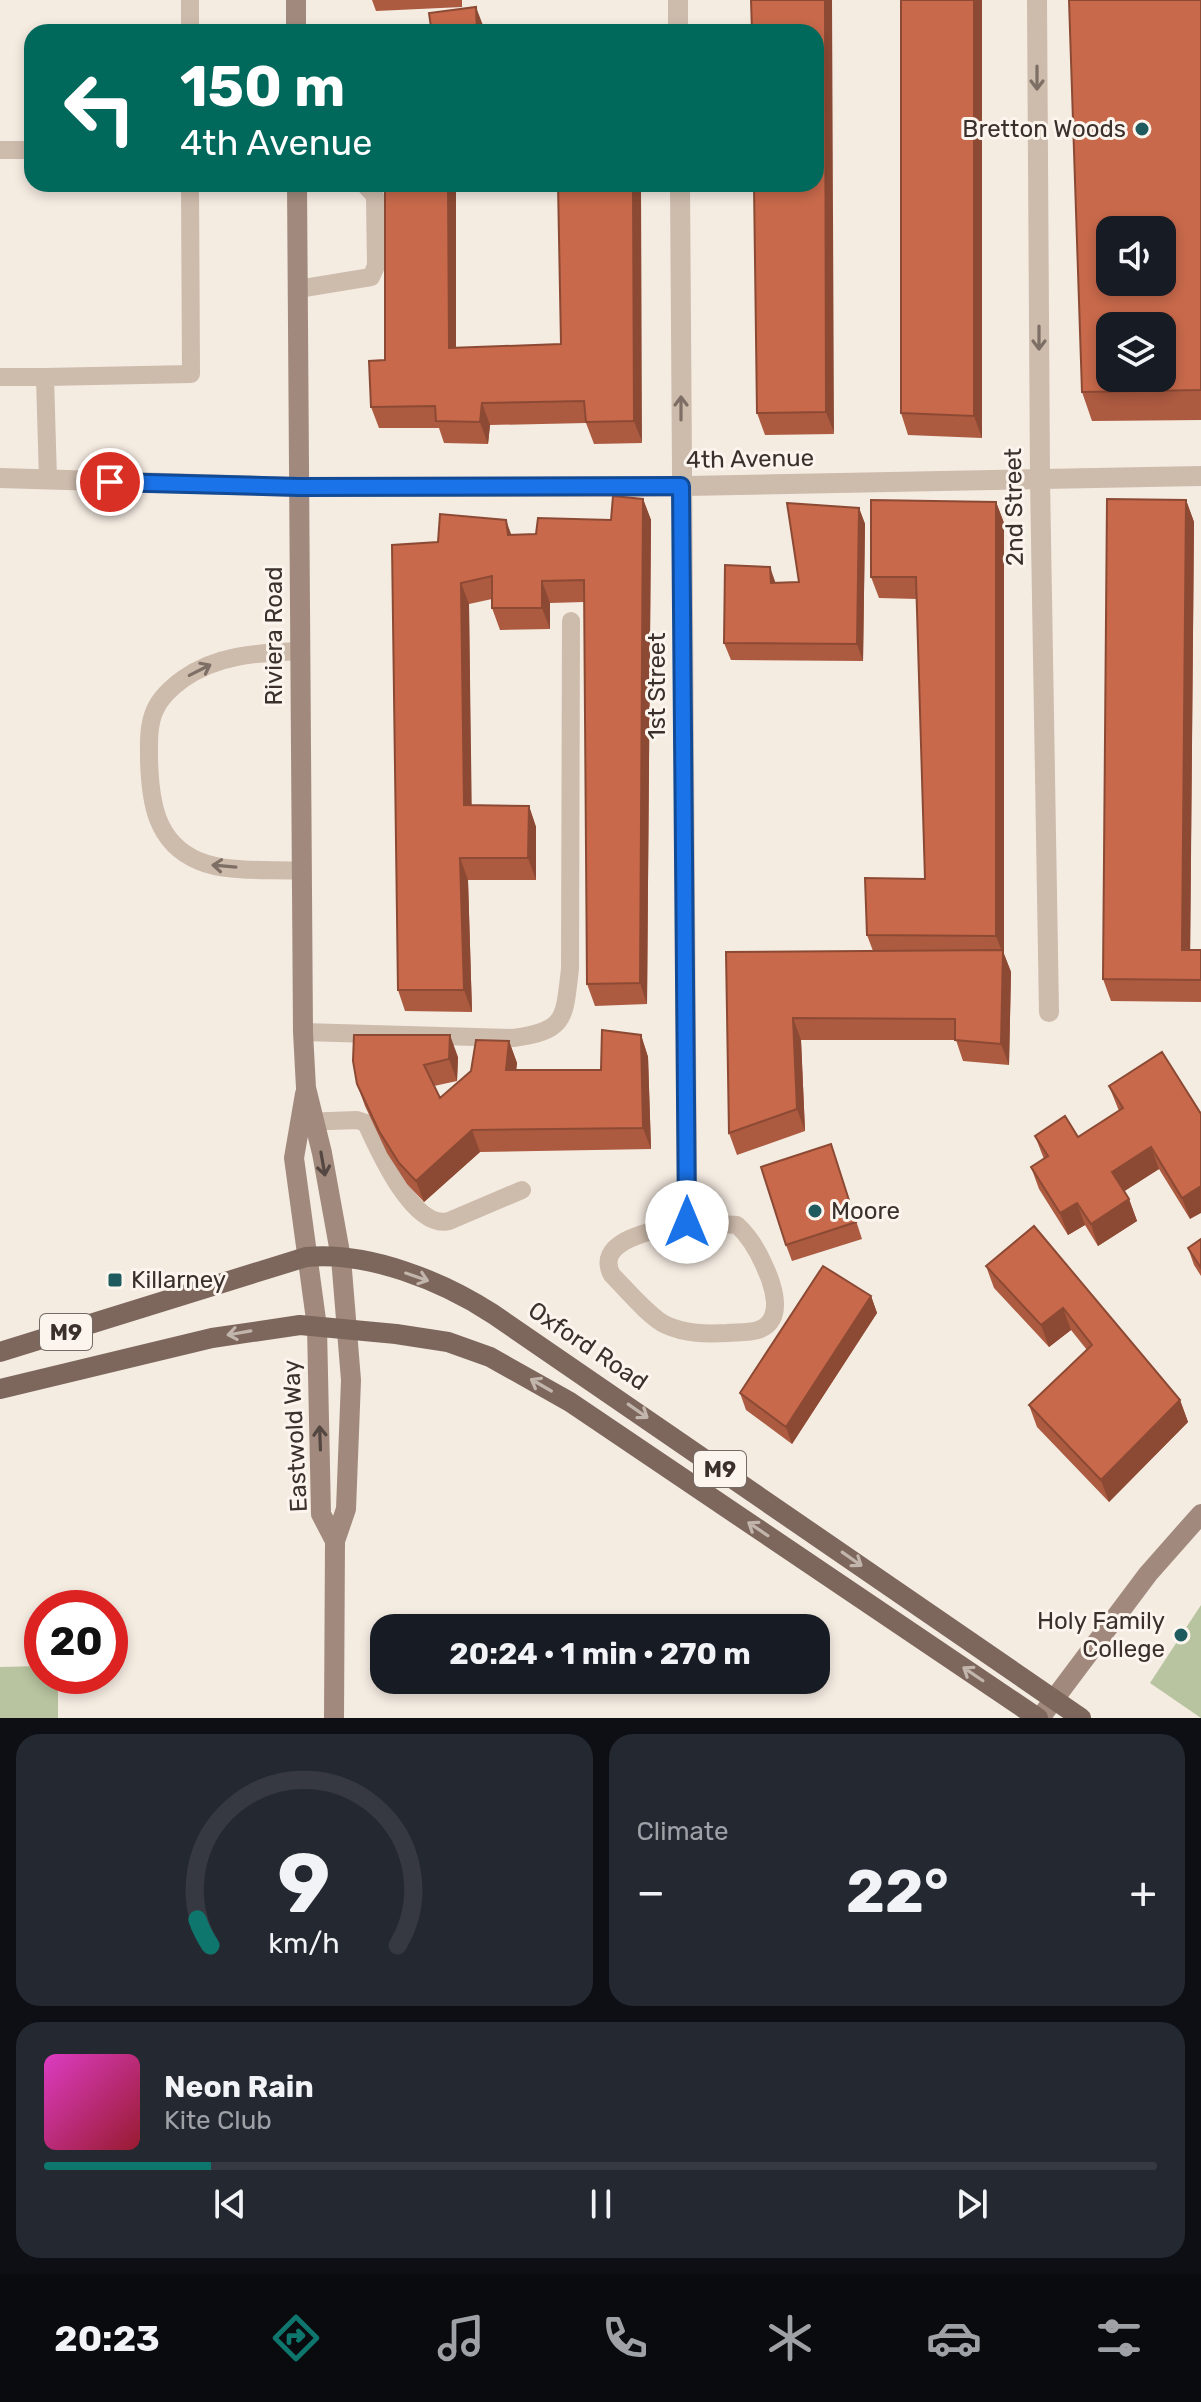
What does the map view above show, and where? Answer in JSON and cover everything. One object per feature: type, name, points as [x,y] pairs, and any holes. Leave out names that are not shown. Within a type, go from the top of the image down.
[{"type":"main road","points":[[296,0],[296,24]]},
{"type":"main road","name":"Riviera Road","points":[[297,192],[303,1032],[307,1122],[341,1258],[348,1330]]},
{"type":"main road","name":"Riviera Road","points":[[307,1122],[294,1158],[317,1327]]},
{"type":"main road","name":"Oxford Road","points":[[0,1352],[306,1257],[341,1258],[414,1275],[470,1299],[600,1385],[1081,1718]]},
{"type":"main road","name":"M9","points":[[0,1389],[212,1338],[267,1328],[317,1327],[448,1342],[490,1357],[583,1411],[1039,1718]]},
{"type":"main road","name":"Eastwold Way","points":[[317,1327],[321,1514],[335,1541]]},
{"type":"main road","name":"Eastwold Way","points":[[334,1718],[335,1541],[346,1509],[351,1380],[348,1330]]},
{"type":"main road","points":[[1039,1718],[1148,1574],[1201,1514]]},
{"type":"street","points":[[678,0],[678,24]]},
{"type":"street","name":"2nd Street","points":[[1037,0],[1040,480],[1049,1012]]},
{"type":"street","name":"1st Street","points":[[680,192],[687,1187]]},
{"type":"street","name":"4th Avenue","points":[[0,478],[299,487],[681,486],[1201,476]]},
{"type":"lane","points":[[190,0],[190,24]]},
{"type":"lane","points":[[0,150],[24,150]]},
{"type":"lane","points":[[0,377],[191,374],[190,192]]},
{"type":"lane","points":[[298,289],[371,277],[376,266],[375,196],[371,192]]},
{"type":"lane","points":[[45,377],[48,480]]},
{"type":"lane","points":[[303,1032],[513,1038],[542,1034],[557,1024],[566,1006],[570,969],[571,621]]},
{"type":"lane","points":[[300,651],[252,653],[205,665],[182,679],[162,697],[154,712],[149,750],[154,814],[166,836],[178,849],[197,861],[215,866],[302,871]]},
{"type":"lane","points":[[307,1122],[357,1120],[366,1123],[401,1188],[423,1214],[437,1222],[449,1221],[522,1190]]},
{"type":"lane","points":[[687,1187],[687,1222]]},
{"type":"lane","points":[[687,1222],[737,1225],[751,1239],[773,1290],[775,1308],[765,1326],[754,1331],[687,1332],[663,1324],[612,1275],[609,1256],[616,1245],[687,1222]]},
{"type":"green space","points":[[1201,1605],[1201,1718],[1150,1683]]},
{"type":"green space","points":[[24,1666],[24,1694],[58,1694],[58,1718],[0,1718],[0,1667]]},
{"type":"building","points":[[751,0],[825,0],[826,412],[757,413],[754,192],[824,192],[824,24],[752,24]]},
{"type":"building","points":[[901,0],[974,0],[974,416],[901,413]]},
{"type":"building","name":"Bretton Woods","points":[[1069,0],[1201,0],[1201,390],[1176,390],[1176,312],[1096,312],[1096,392],[1082,392]]},
{"type":"building","points":[[476,7],[477,24],[431,24],[429,13]]},
{"type":"building","points":[[385,192],[448,192],[449,348],[561,344],[558,192],[633,192],[634,421],[586,422],[584,401],[482,403],[480,422],[436,421],[435,406],[371,407],[369,361],[385,360]]},
{"type":"building","points":[[613,496],[643,499],[640,983],[587,984],[584,580],[542,581],[542,608],[492,608],[492,576],[461,583],[464,805],[529,806],[528,858],[460,858],[464,990],[398,990],[392,545],[438,542],[440,514],[506,520],[508,535],[536,534],[538,518],[611,520]]},
{"type":"building","points":[[1107,499],[1186,500],[1182,950],[1201,950],[1201,980],[1103,979]]},
{"type":"building","points":[[871,500],[996,502],[996,936],[867,935],[865,878],[925,879],[916,577],[871,577]]},
{"type":"building","points":[[787,503],[859,508],[857,644],[724,643],[725,565],[770,567],[771,583],[799,582]]},
{"type":"building","points":[[1003,950],[1001,1044],[955,1040],[955,1019],[793,1018],[797,1109],[729,1133],[726,952]]},
{"type":"building","points":[[602,1030],[641,1035],[643,1128],[472,1130],[416,1181],[399,1163],[379,1131],[357,1084],[353,1061],[354,1035],[450,1035],[449,1059],[424,1065],[440,1098],[471,1071],[476,1040],[509,1041],[506,1070],[601,1070]]},
{"type":"building","points":[[1162,1052],[1201,1114],[1201,1186],[1182,1198],[1151,1147],[1112,1172],[1129,1199],[1091,1224],[1077,1203],[1060,1213],[1031,1167],[1048,1156],[1035,1136],[1065,1116],[1078,1137],[1123,1108],[1109,1086]]},
{"type":"building","name":"Moore","points":[[831,1144],[856,1222],[786,1245],[761,1167]]},
{"type":"building","points":[[1034,1226],[1180,1400],[1101,1480],[1029,1405],[1092,1345],[1063,1308],[1041,1325],[986,1266]]},
{"type":"building","points":[[1201,1239],[1201,1268],[1188,1248]]},
{"type":"building","points":[[823,1266],[871,1296],[786,1427],[740,1393]]},
{"type":"place","name":"Bretton Woods","points":[[1142,129]]},
{"type":"place","name":"Moore","points":[[815,1211]]},
{"type":"place","name":"Killarney","points":[[115,1280]]},
{"type":"place","name":"Holy Family College","points":[[1181,1635]]},
{"type":"route","points":[[110,482],[299,487],[681,486],[687,1222]]}]
